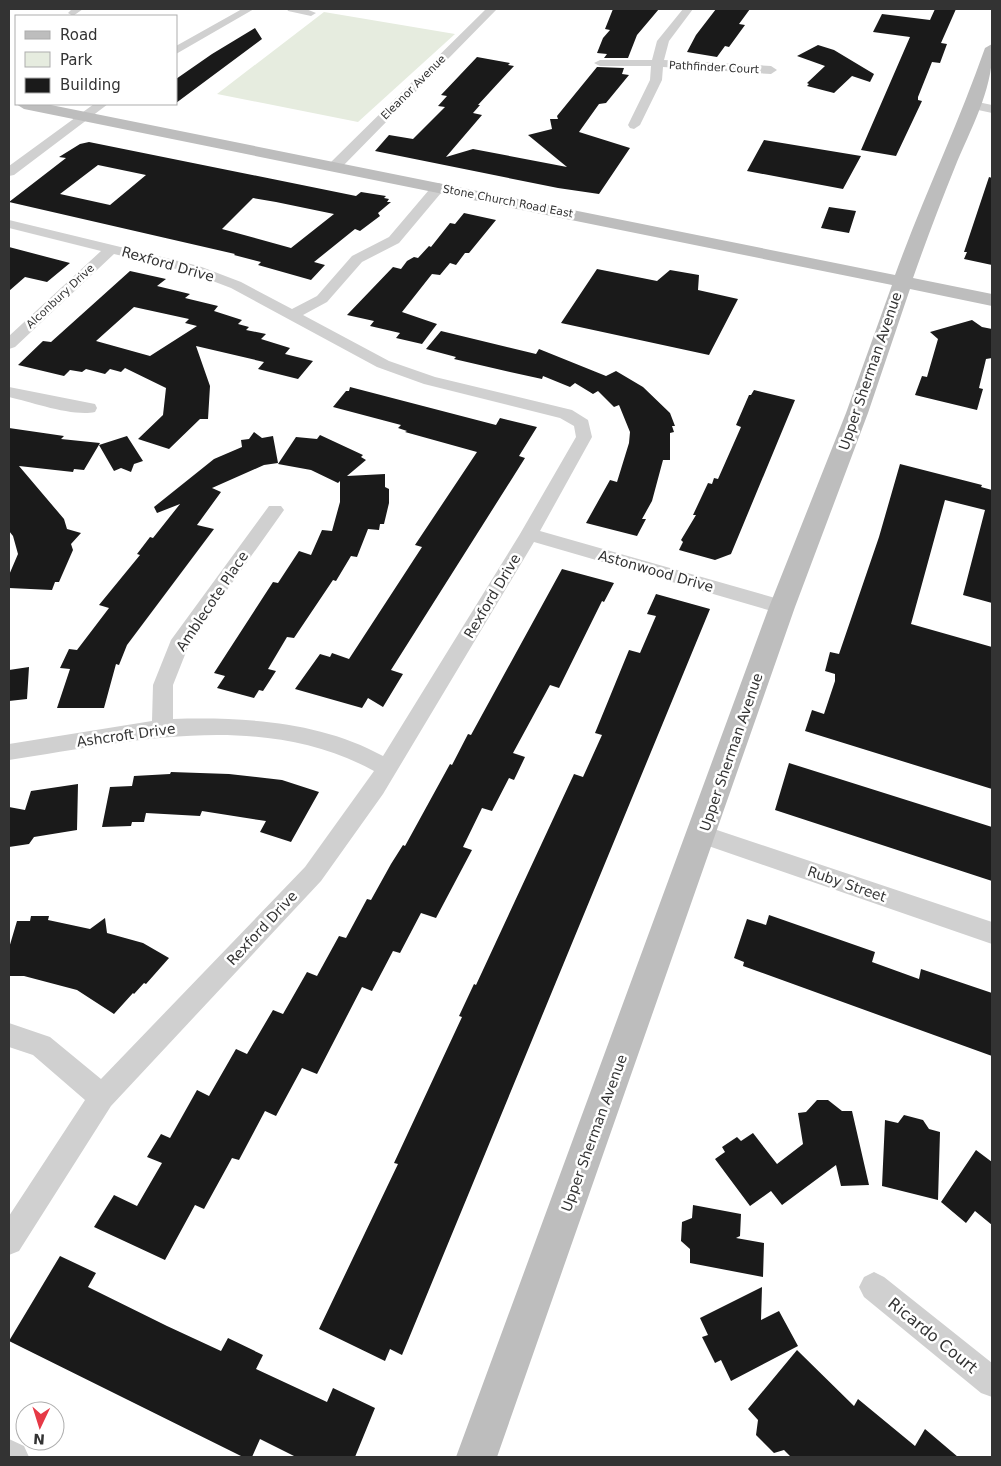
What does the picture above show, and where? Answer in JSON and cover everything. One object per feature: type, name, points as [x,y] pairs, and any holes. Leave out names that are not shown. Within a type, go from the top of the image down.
[{"type":"main road","name":"Upper Sherman Avenue","points":[[476,1457],[702,834],[782,607],[857,414],[919,234],[973,105],[992,48]]},
{"type":"main road","name":"Stone Church Road East","points":[[29,105],[992,300]]},
{"type":"street","points":[[178,50],[248,9]]},
{"type":"street","points":[[292,9],[310,13]]},
{"type":"street","name":"Eleanor Avenue","points":[[335,166],[492,9]]},
{"type":"street","points":[[634,125],[656,80],[657,63],[663,41],[688,9]]},
{"type":"street","name":"Pathfinder Court","points":[[600,63],[657,63],[771,70]]},
{"type":"street","points":[[9,172],[100,105]]},
{"type":"street","points":[[973,105],[992,109]]},
{"type":"street","points":[[292,315],[322,299],[357,259],[394,240],[439,187]]},
{"type":"street","name":"Rexford Drive","points":[[9,224],[194,269],[236,285],[383,364],[430,380],[566,414],[582,424],[584,437],[529,534],[375,788],[313,874],[102,1097],[9,1241]]},
{"type":"street","name":"Alconbury Drive","points":[[9,344],[112,248]]},
{"type":"street","points":[[9,392],[60,404],[89,408]]},
{"type":"street","name":"Amblecote Place","points":[[162,728],[163,685],[181,640],[275,510]]},
{"type":"street","name":"Astonwood Drive","points":[[529,534],[782,607]]},
{"type":"street","name":"Ashcroft Drive","points":[[9,752],[162,728],[222,726],[290,733],[357,752],[386,768]]},
{"type":"street","name":"Ruby Street","points":[[702,834],[992,933]]},
{"type":"street","points":[[9,1035],[41,1046],[102,1097]]},
{"type":"street","name":"Ricardo Court","points":[[874,1287],[992,1382]]},
{"type":"street","points":[[9,1455],[13,1457]]},
{"type":"green space","points":[[324,12],[455,34],[358,122],[217,94]]},
{"type":"building","points":[[613,9],[659,9],[637,35],[628,58],[604,58],[607,54],[597,53],[603,38],[610,30],[605,29]]},
{"type":"building","points":[[716,9],[750,9],[739,24],[745,25],[729,47],[725,46],[717,57],[687,52],[696,35]]},
{"type":"building","points":[[935,9],[956,9],[941,43],[947,44],[940,63],[932,62],[918,97],[918,100],[922,101],[896,156],[861,150],[910,37],[873,32],[882,14],[930,20]]},
{"type":"building","points":[[255,28],[262,39],[178,102],[178,78]]},
{"type":"building","points":[[818,45],[834,50],[874,74],[870,82],[852,76],[834,93],[807,86],[809,84],[807,83],[825,66],[797,56]]},
{"type":"building","points":[[477,57],[510,63],[508,65],[514,66],[478,105],[480,105],[473,113],[482,115],[446,157],[473,149],[567,167],[528,135],[552,129],[550,119],[558,119],[557,116],[597,67],[624,68],[622,74],[629,75],[606,103],[599,104],[579,132],[630,148],[599,194],[558,188],[375,151],[389,135],[413,139],[445,107],[438,106],[447,96],[441,95]]},
{"type":"building","points":[[764,140],[861,156],[843,189],[747,171]]},
{"type":"building","points":[[89,142],[356,196],[361,192],[386,196],[384,198],[389,199],[387,202],[391,202],[378,213],[380,216],[360,231],[355,229],[314,262],[325,265],[311,280],[258,265],[261,262],[235,254],[9,202],[66,158],[59,157],[80,144]],"holes":[[[98,165],[146,175],[110,205],[60,194]],[[253,198],[276,202],[334,214],[291,248],[222,229]]]},
{"type":"building","points":[[989,177],[992,178],[992,265],[964,259],[967,252],[964,252]]},
{"type":"building","points":[[829,207],[856,211],[849,233],[821,228]]},
{"type":"building","points":[[464,213],[496,220],[469,253],[465,253],[456,265],[450,263],[440,275],[432,274],[402,312],[437,324],[422,344],[396,338],[400,333],[370,326],[374,321],[347,315],[393,267],[401,269],[407,261],[414,257],[418,258],[429,246],[431,247],[450,223],[455,224]]},
{"type":"building","points":[[9,247],[70,263],[47,282],[25,277],[9,291]]},
{"type":"building","points":[[597,269],[657,281],[670,270],[699,275],[698,290],[738,299],[709,355],[561,323]]},
{"type":"building","points":[[130,271],[166,279],[157,286],[190,294],[185,298],[218,306],[214,311],[242,320],[238,324],[249,327],[246,330],[266,334],[261,339],[290,348],[285,354],[313,361],[298,379],[258,369],[264,362],[196,346],[210,386],[208,419],[200,419],[169,449],[138,439],[163,415],[166,388],[125,368],[121,372],[110,369],[105,374],[86,369],[82,372],[70,370],[64,376],[18,365],[43,341],[51,342]],"holes":[[[134,307],[189,319],[185,323],[197,326],[150,356],[96,341]]]},
{"type":"building","points":[[972,320],[982,327],[992,329],[992,358],[986,359],[979,388],[983,389],[977,410],[915,395],[922,376],[927,377],[938,339],[930,332]]},
{"type":"building","points":[[441,331],[536,354],[539,349],[606,376],[616,371],[643,387],[670,413],[675,426],[672,426],[674,432],[670,433],[670,460],[663,460],[652,501],[642,519],[646,519],[637,536],[586,523],[610,480],[617,482],[629,443],[630,432],[619,405],[614,407],[598,391],[593,394],[575,383],[570,387],[543,376],[542,379],[510,372],[454,359],[456,357],[426,349]]},
{"type":"building","points":[[350,387],[496,425],[500,418],[537,427],[519,456],[525,458],[391,670],[403,674],[383,707],[368,698],[362,708],[295,689],[320,654],[330,657],[332,653],[349,659],[422,547],[415,545],[477,452],[405,432],[407,431],[398,428],[401,425],[333,407],[346,391],[349,391]]},
{"type":"building","points":[[754,390],[795,400],[731,554],[715,560],[679,550],[683,542],[681,540],[696,515],[693,515],[708,483],[712,484],[714,478],[718,479],[741,427],[736,425],[749,395]]},
{"type":"building","points":[[9,428],[64,436],[61,439],[100,443],[84,470],[74,469],[73,472],[19,466],[64,519],[67,529],[81,533],[71,544],[73,550],[59,582],[55,582],[52,590],[9,588],[9,575],[18,554],[13,536],[9,531]]},
{"type":"building","points":[[254,432],[262,438],[273,436],[278,463],[264,465],[212,488],[221,492],[197,525],[214,529],[127,645],[119,665],[116,664],[104,708],[57,708],[70,669],[60,668],[69,649],[77,650],[109,608],[99,605],[140,555],[137,554],[150,537],[153,538],[180,504],[157,513],[154,507],[214,459],[242,447],[241,440],[249,439]]},
{"type":"building","points":[[320,435],[363,455],[361,457],[366,460],[347,476],[385,474],[385,487],[389,489],[389,503],[384,524],[380,524],[379,530],[368,529],[357,557],[351,556],[336,581],[333,580],[294,638],[287,637],[268,669],[276,671],[263,691],[259,690],[254,698],[217,688],[225,676],[214,673],[273,582],[278,583],[299,551],[311,555],[322,530],[332,531],[340,502],[340,481],[338,483],[311,470],[278,464],[296,437],[317,439]]},
{"type":"building","points":[[127,436],[143,461],[134,464],[131,472],[121,468],[114,471],[99,445]]},
{"type":"building","points":[[900,464],[982,485],[981,487],[992,490],[992,603],[963,595],[985,510],[945,500],[911,624],[992,647],[992,789],[805,731],[812,710],[824,714],[835,681],[835,674],[825,671],[830,652],[839,654],[879,537]]},
{"type":"building","points":[[562,569],[614,583],[604,602],[602,601],[559,688],[550,685],[513,753],[525,757],[514,780],[509,778],[492,811],[482,808],[463,847],[472,850],[436,918],[421,913],[400,953],[393,951],[372,991],[362,987],[317,1074],[302,1068],[276,1116],[265,1111],[239,1160],[232,1158],[204,1209],[195,1205],[165,1260],[94,1227],[114,1195],[137,1206],[162,1163],[147,1157],[161,1134],[170,1138],[197,1090],[209,1096],[236,1049],[247,1054],[273,1010],[283,1014],[307,972],[317,976],[339,936],[346,938],[367,899],[371,900],[391,864],[403,845],[405,846],[468,734],[471,735]]},
{"type":"building","points":[[656,594],[710,609],[402,1355],[390,1349],[385,1361],[319,1329],[398,1164],[394,1163],[462,1017],[459,1016],[474,984],[476,985],[574,774],[583,777],[602,735],[595,733],[629,650],[640,653],[656,616],[647,614]]},
{"type":"building","points":[[29,667],[27,699],[9,701],[9,670]]},
{"type":"building","points":[[789,763],[992,827],[992,881],[775,810]]},
{"type":"building","points":[[171,772],[229,774],[282,780],[319,792],[291,842],[260,832],[266,821],[202,811],[200,816],[146,813],[144,822],[132,822],[131,826],[102,827],[110,787],[132,786],[134,776],[170,774]]},
{"type":"building","points":[[78,784],[77,830],[34,837],[29,844],[9,847],[9,807],[25,810],[31,791]]},
{"type":"building","points":[[769,915],[875,952],[872,962],[919,979],[921,969],[992,993],[992,1056],[743,966],[744,962],[734,958],[747,919],[766,925]]},
{"type":"building","points":[[31,916],[49,916],[48,920],[90,929],[105,918],[107,933],[143,943],[169,958],[146,984],[144,983],[133,993],[114,1014],[77,990],[24,976],[9,976],[9,948],[17,921],[30,921]]},
{"type":"building","points":[[817,1100],[828,1100],[842,1111],[852,1111],[869,1185],[841,1186],[836,1165],[782,1205],[771,1191],[750,1206],[715,1159],[725,1152],[722,1147],[737,1137],[741,1141],[753,1133],[777,1164],[803,1144],[798,1113],[806,1112]]},
{"type":"building","points":[[904,1115],[923,1120],[929,1129],[940,1132],[938,1200],[882,1186],[885,1120],[898,1123]]},
{"type":"building","points":[[976,1150],[992,1162],[992,1225],[975,1211],[966,1223],[941,1202]]},
{"type":"building","points":[[693,1205],[741,1214],[740,1236],[736,1238],[764,1243],[763,1277],[690,1263],[690,1249],[681,1241],[682,1222],[692,1218]]},
{"type":"building","points":[[60,1256],[96,1273],[88,1287],[167,1326],[221,1351],[228,1338],[263,1355],[256,1369],[327,1402],[333,1388],[375,1408],[355,1457],[296,1457],[260,1439],[252,1457],[243,1457],[9,1341]]},
{"type":"building","points":[[762,1287],[761,1320],[779,1311],[798,1346],[731,1381],[721,1360],[715,1363],[702,1337],[708,1335],[700,1318]]},
{"type":"building","points":[[797,1350],[854,1406],[858,1399],[915,1446],[925,1429],[958,1457],[791,1457],[784,1450],[774,1453],[756,1435],[758,1420],[748,1409]]}]
